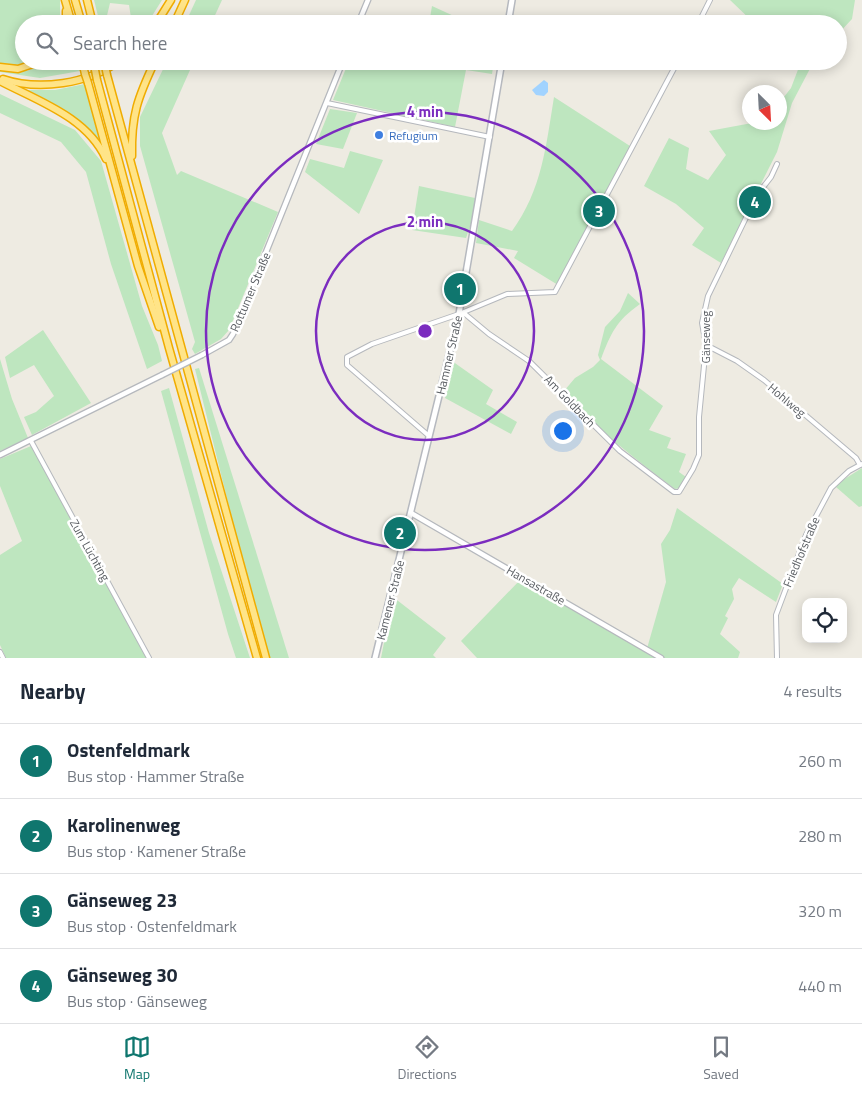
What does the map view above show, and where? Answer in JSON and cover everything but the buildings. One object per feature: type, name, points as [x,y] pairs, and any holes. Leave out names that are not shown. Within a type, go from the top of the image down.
[{"type":"highway","points":[[65,0],[66,15]]},
{"type":"highway","points":[[65,0],[69,15]]},
{"type":"highway","points":[[75,0],[79,15]]},
{"type":"highway","points":[[87,0],[91,15]]},
{"type":"highway","points":[[162,15],[171,0]]},
{"type":"highway","points":[[178,15],[185,0]]},
{"type":"highway","points":[[0,67],[15,69]]},
{"type":"highway","points":[[84,70],[138,266],[169,348]]},
{"type":"highway","points":[[94,70],[169,348],[257,658]]},
{"type":"highway","points":[[0,80],[27,84],[62,83],[90,76],[102,70]]},
{"type":"highway","points":[[106,70],[266,658]]},
{"type":"highway","points":[[132,167],[133,118],[136,104],[151,70]]},
{"type":"highway","points":[[0,80],[62,113],[84,128],[99,147],[113,176]]},
{"type":"main road","points":[[510,15],[512,0]]},
{"type":"main road","name":"Hammer Straße","points":[[411,513],[459,314],[501,70]]},
{"type":"main road","name":"Kamener Straße","points":[[375,658],[411,513]]},
{"type":"street","points":[[362,15],[368,0]]},
{"type":"street","points":[[702,15],[710,0]]},
{"type":"street","name":"Rottumer Straße","points":[[0,455],[31,442],[162,376],[228,340],[233,334],[340,70]]},
{"type":"street","points":[[430,437],[348,365],[345,360],[372,344],[459,314],[507,294],[517,292],[552,293],[557,290],[673,70]]},
{"type":"street","points":[[327,103],[490,137]]},
{"type":"street","name":"Gänseweg","points":[[678,492],[693,469],[699,455],[699,416],[706,345],[702,323],[708,296],[757,195],[771,177],[777,164]]},
{"type":"street","name":"Am Goldbach","points":[[459,314],[465,314],[489,334],[529,361],[620,452],[674,492],[678,492]]},
{"type":"street","name":"Hohlweg","points":[[706,345],[737,361],[770,385],[856,458],[861,465]]},
{"type":"street","name":"Zum Lüchting","points":[[31,442],[149,658]]},
{"type":"street","name":"Friedhofstraße","points":[[777,658],[776,615],[803,543],[830,488],[844,474],[861,465]]},
{"type":"street","name":"Hansastraße","points":[[411,513],[661,658]]},
{"type":"street","points":[[0,652],[3,658]]},
{"type":"green space","points":[[0,0],[60,0],[60,15],[15,15],[15,65],[0,63]]},
{"type":"green space","points":[[94,0],[162,0],[153,15],[131,15],[129,5],[110,3],[107,15],[98,15]]},
{"type":"green space","points":[[196,0],[222,0],[215,15],[189,15]]},
{"type":"green space","points":[[730,0],[855,0],[852,19],[847,24],[847,15],[746,15]]},
{"type":"green space","points":[[432,6],[452,15],[430,15]]},
{"type":"green space","points":[[0,70],[80,71],[40,78],[0,72]]},
{"type":"green space","points":[[163,70],[190,70],[162,133],[177,175],[181,171],[278,212],[229,330],[221,339],[195,354],[192,349],[195,342],[140,146],[140,117]]},
{"type":"green space","points":[[345,70],[466,70],[455,127],[333,100]]},
{"type":"green space","points":[[466,70],[493,70],[492,74]]},
{"type":"green space","points":[[798,70],[809,70],[792,103],[787,119],[787,93]]},
{"type":"green space","points":[[85,84],[101,142],[99,143],[83,124],[74,117],[20,90],[55,90]]},
{"type":"green space","points":[[0,94],[75,130],[101,161],[142,306],[158,345],[162,361],[147,369],[111,264],[86,172],[61,142],[0,113]]},
{"type":"green space","points":[[554,97],[630,146],[558,285],[514,258],[518,251],[476,243],[479,220],[512,231],[522,215],[530,200],[541,167]]},
{"type":"green space","points":[[330,109],[357,113],[343,149],[316,144]]},
{"type":"green space","points":[[742,125],[742,130],[784,130],[777,152],[721,263],[692,245],[704,228],[676,204],[644,186],[669,138],[689,148],[686,169],[708,180],[726,155],[709,131]]},
{"type":"green space","points":[[350,151],[383,160],[359,214],[305,172],[310,159],[344,168]]},
{"type":"green space","points":[[419,186],[475,198],[473,218],[466,238],[412,230]]},
{"type":"green space","points":[[628,293],[640,304],[625,316],[615,328],[601,359],[663,406],[649,430],[671,438],[667,448],[686,454],[679,472],[686,477],[680,488],[675,489],[645,467],[590,419],[564,391],[575,378],[593,367],[600,360],[598,355],[605,327],[620,311]]},
{"type":"green space","points":[[43,330],[91,403],[32,435],[24,417],[36,412],[54,396],[34,365],[10,378],[5,357]]},
{"type":"green space","points":[[0,359],[12,399],[28,438],[0,451]]},
{"type":"green space","points":[[452,361],[493,390],[486,404],[517,422],[511,434],[445,398]]},
{"type":"green space","points":[[199,368],[289,658],[270,658],[239,547],[195,369]]},
{"type":"green space","points":[[169,388],[209,533],[250,658],[236,658],[228,634],[161,391]]},
{"type":"green space","points":[[31,446],[147,658],[6,658],[0,645],[0,555],[22,541],[0,486],[0,459]]},
{"type":"green space","points":[[862,468],[862,506],[859,507],[836,487],[843,480]]},
{"type":"green space","points":[[677,508],[783,584],[776,602],[739,578],[732,589],[734,599],[725,616],[728,618],[720,634],[740,652],[738,658],[477,658],[461,641],[521,579],[646,652],[666,582],[661,544],[670,530]]},
{"type":"green space","points":[[393,597],[446,638],[433,655],[436,658],[381,658]]},
{"type":"water","points":[[544,80],[548,83],[548,92],[544,96],[536,95],[532,90]]},
{"type":"place","name":"Refugium","points":[[379,135]]},
{"type":"place","name":"Gänseweg 30","points":[[755,202]]},
{"type":"place","name":"Gänseweg 23","points":[[599,211]]},
{"type":"place","name":"Ostenfeldmark","points":[[460,289]]},
{"type":"place","name":"Karolinenweg","points":[[400,533]]}]
